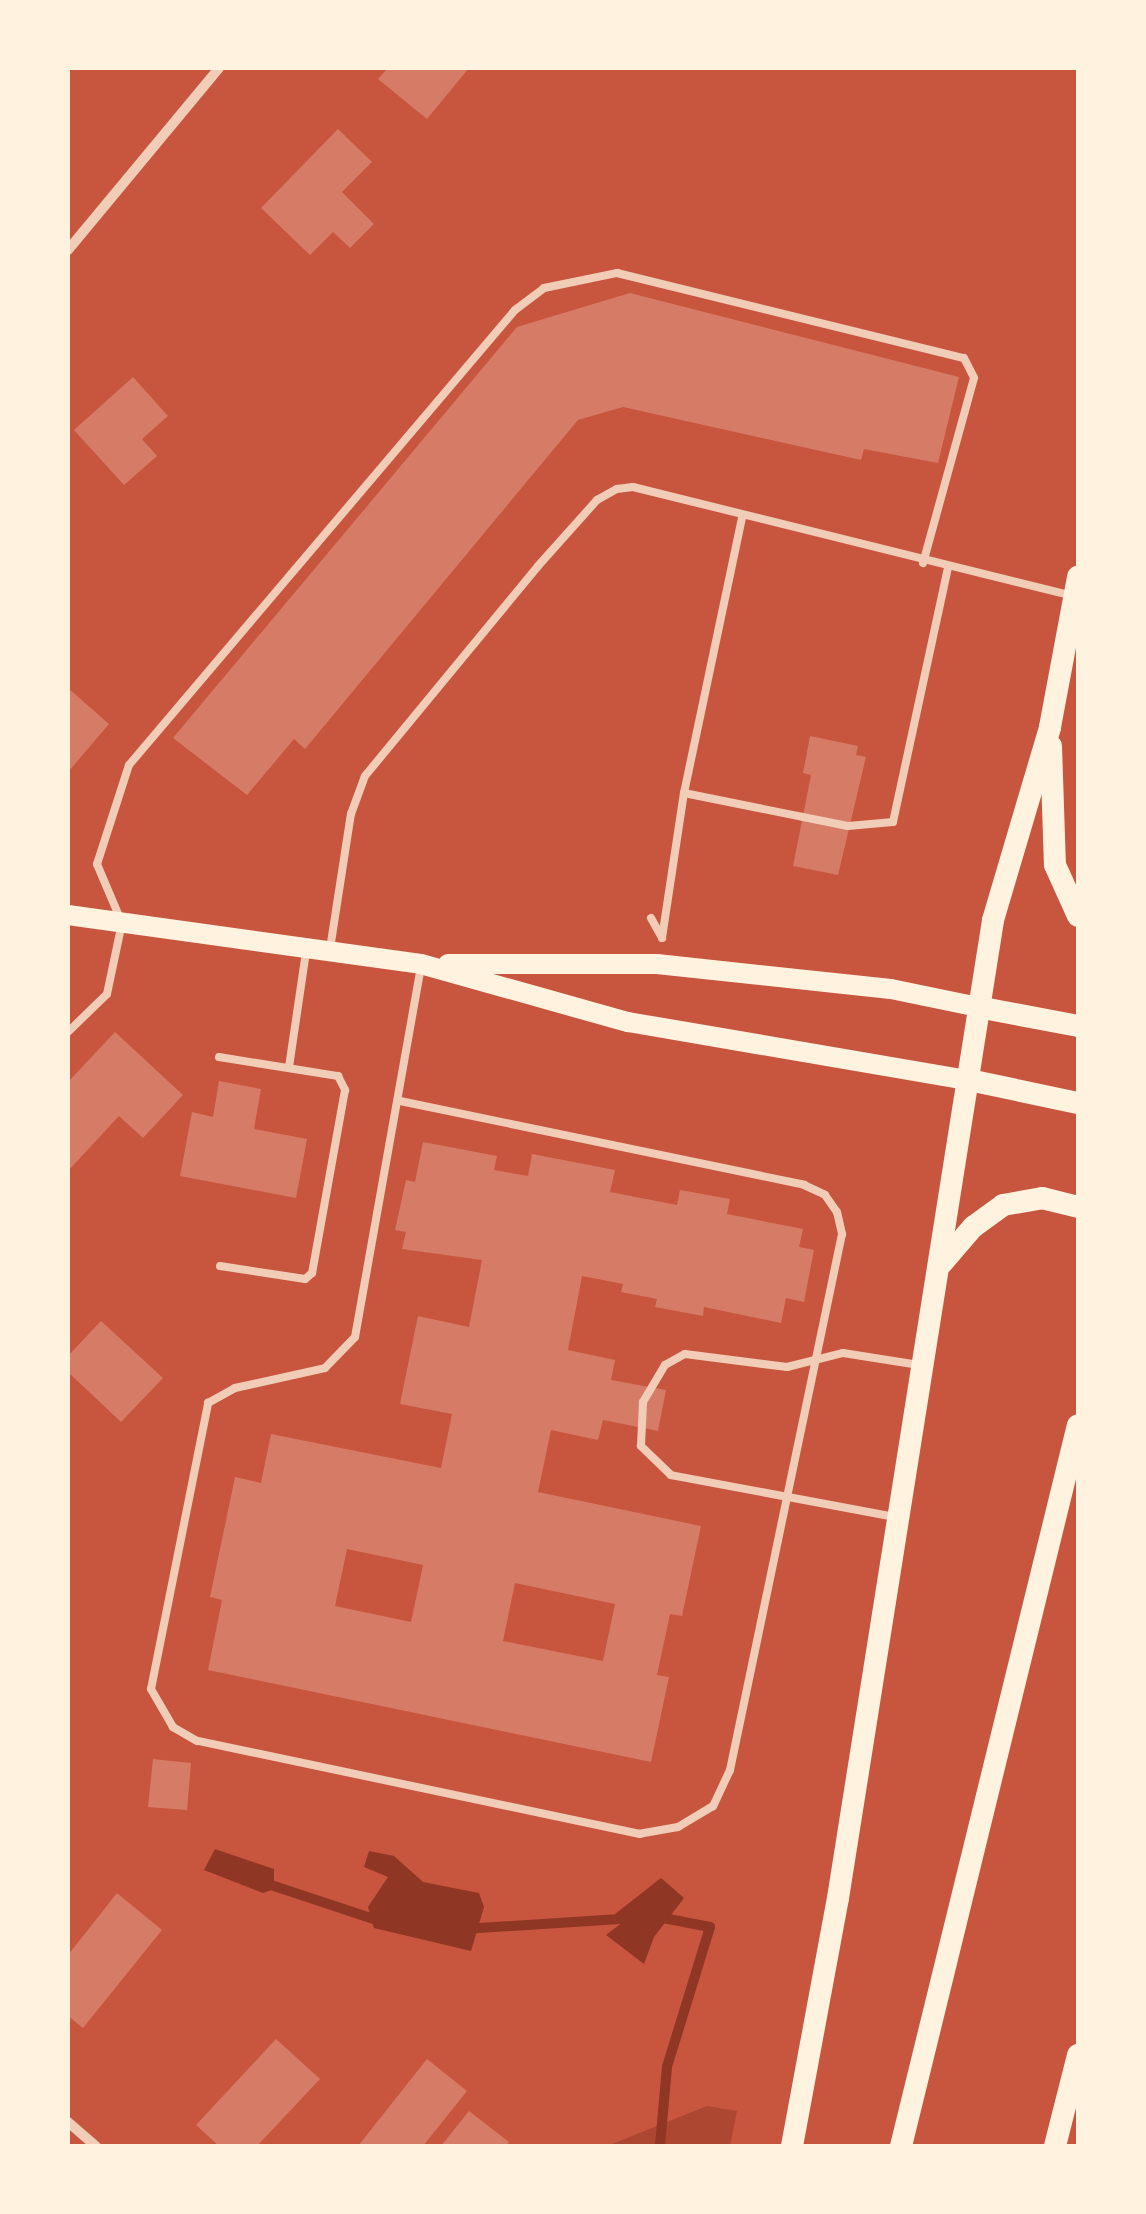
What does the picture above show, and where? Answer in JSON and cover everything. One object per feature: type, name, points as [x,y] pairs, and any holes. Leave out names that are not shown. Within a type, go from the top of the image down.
[{"type":"main road","points":[[792,2146],[838,1898],[895,1517],[941,1265],[993,920],[1050,728],[1076,586]]},
{"type":"main road","points":[[1050,728],[1055,865],[1078,916]]},
{"type":"main road","points":[[68,914],[421,964],[628,1022],[969,1080],[1078,1104]]},
{"type":"main road","points":[[421,964],[657,964],[891,988],[1078,1026]]},
{"type":"main road","points":[[941,1265],[973,1227],[1004,1205],[1042,1198],[1078,1207]]},
{"type":"main road","points":[[901,2146],[1078,1426]]},
{"type":"main road","points":[[1055,2146],[1078,2055]]},
{"type":"street","points":[[68,250],[219,68]]},
{"type":"street","points":[[68,2122],[96,2146]]},
{"type":"lane","points":[[68,1032],[107,994],[122,923],[96,864],[129,765],[515,310],[544,288],[617,273],[964,358],[974,378],[924,563]]},
{"type":"lane","points":[[330,951],[351,814],[365,776],[597,500],[633,486],[924,563],[1076,586]]},
{"type":"lane","points":[[651,918],[662,938],[684,794],[742,517]]},
{"type":"lane","points":[[684,794],[848,826],[893,822],[948,568]]},
{"type":"lane","points":[[289,1067],[307,948]]},
{"type":"lane","points":[[400,1101],[804,1185],[825,1195],[842,1234],[730,1770],[712,1806],[678,1827],[640,1834],[198,1740],[174,1727],[156,1702],[150,1674],[202,1417],[219,1393],[312,1374],[348,1348],[400,1101],[421,964]]},
{"type":"lane","points":[[219,1056],[338,1076],[345,1090],[312,1272],[305,1279],[220,1266]]},
{"type":"lane","points":[[895,1517],[659,1470],[642,1446],[642,1402],[665,1365],[685,1354],[787,1366],[844,1353],[923,1365]]},
{"type":"shaded area","points":[[215,1849],[274,1869],[274,1889],[263,1893],[204,1870]]},
{"type":"shaded area","points":[[369,1851],[394,1856],[423,1882],[479,1893],[484,1907],[471,1951],[374,1928],[368,1907],[388,1877],[364,1867]]},
{"type":"shaded area","points":[[661,1878],[684,1898],[654,1937],[644,1964],[606,1935],[623,1922],[615,1914]]},
{"type":"shaded area","points":[[707,2106],[737,2111],[730,2146],[607,2146]]},
{"type":"building","points":[[388,68],[469,68],[427,119],[378,79]]},
{"type":"building","points":[[338,129],[372,162],[342,192],[374,224],[350,248],[333,232],[310,255],[261,208]]},
{"type":"building","points":[[630,293],[959,377],[938,463],[864,449],[861,460],[623,407],[578,420],[305,749],[294,739],[247,795],[173,738],[517,327]]},
{"type":"building","points":[[133,377],[168,416],[142,439],[157,456],[124,485],[74,430]]},
{"type":"building","points":[[68,688],[109,724],[68,772]]},
{"type":"building","points":[[810,736],[858,746],[856,755],[866,757],[838,875],[793,866],[811,775],[803,773]]},
{"type":"building","points":[[115,1032],[183,1095],[143,1138],[119,1116],[68,1171],[68,1082]]},
{"type":"building","points":[[219,1081],[261,1089],[254,1129],[307,1139],[296,1198],[180,1176],[192,1112],[213,1117]]},
{"type":"building","points":[[423,1142],[497,1156],[494,1170],[528,1176],[532,1154],[615,1170],[610,1192],[677,1205],[680,1190],[730,1199],[727,1214],[803,1229],[799,1247],[814,1250],[804,1302],[786,1298],[781,1323],[704,1307],[703,1316],[655,1307],[657,1299],[621,1292],[623,1284],[582,1276],[568,1350],[615,1360],[611,1380],[666,1390],[658,1431],[603,1420],[598,1440],[551,1430],[538,1492],[701,1526],[682,1616],[670,1614],[657,1675],[669,1677],[651,1762],[208,1670],[222,1600],[210,1597],[235,1477],[261,1483],[271,1434],[441,1468],[452,1414],[400,1404],[418,1316],[469,1327],[482,1260],[402,1249],[406,1232],[395,1230],[406,1180],[415,1182]],"holes":[[[347,1549],[423,1565],[411,1622],[335,1606]],[[515,1583],[615,1604],[603,1661],[503,1641]]]},
{"type":"building","points":[[101,1321],[163,1378],[121,1422],[68,1372],[68,1356]]},
{"type":"building","points":[[153,1759],[191,1763],[187,1810],[148,1807]]},
{"type":"building","points":[[117,1893],[162,1930],[83,2028],[68,2016],[68,1955]]},
{"type":"building","points":[[276,2039],[320,2079],[257,2146],[219,2146],[196,2125]]},
{"type":"building","points":[[427,2059],[467,2091],[423,2146],[358,2146]]},
{"type":"building","points":[[469,2111],[509,2142],[506,2146],[441,2146]]},
{"type":"waterway","points":[[262,1882],[379,1921]]},
{"type":"waterway","points":[[658,1917],[710,1927],[667,2067],[660,2146]]},
{"type":"waterway","points":[[464,1929],[632,1918]]}]
